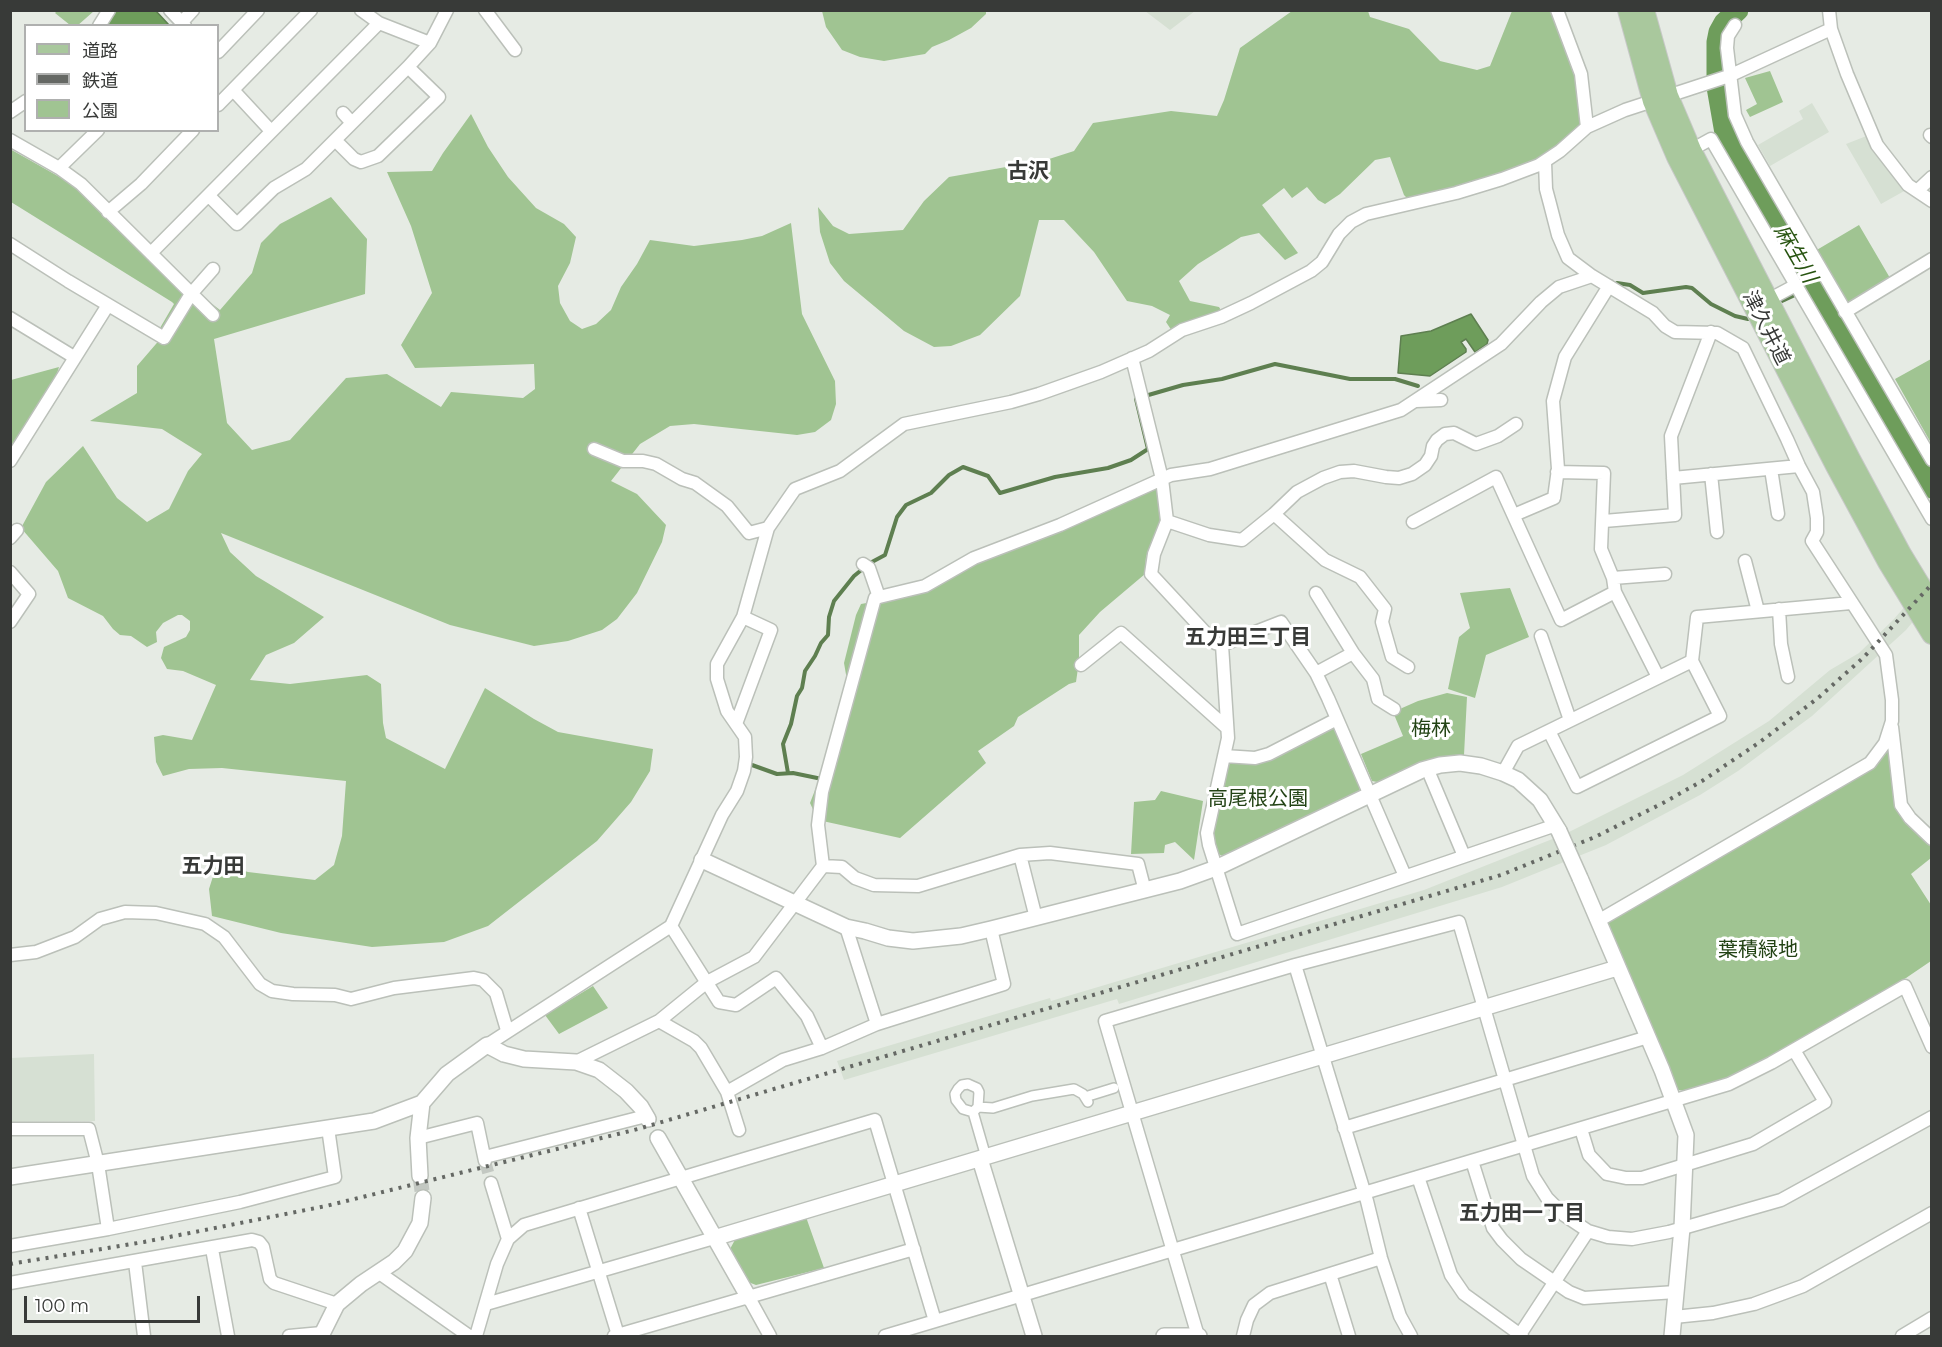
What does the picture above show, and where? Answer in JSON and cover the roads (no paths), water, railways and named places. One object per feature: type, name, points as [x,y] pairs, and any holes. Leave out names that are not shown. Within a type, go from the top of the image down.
[{"type":"main road","name":"津久井道","points":[[1628,10],[1661,99],[1691,150],[1900,554],[1932,605]]},
{"type":"main road","name":"津久井道","points":[[1644,10],[1661,99],[1677,157],[1836,466],[1892,570],[1932,634]]},
{"type":"street","points":[[100,24],[109,10]]},
{"type":"street","points":[[170,10],[184,24],[193,10]]},
{"type":"street","points":[[219,51],[258,10]]},
{"type":"street","points":[[219,104],[311,10]]},
{"type":"street","points":[[361,10],[379,23],[430,43]]},
{"type":"street","points":[[209,196],[237,224],[274,188],[306,169],[408,67],[430,43],[447,10]]},
{"type":"street","points":[[485,10],[515,50]]},
{"type":"street","points":[[1557,10],[1581,74],[1587,127]]},
{"type":"street","points":[[1829,10],[1831,29],[1877,145],[1908,185],[1932,201]]},
{"type":"street","points":[[152,253],[379,23]]},
{"type":"street","points":[[1735,25],[1728,36],[1726,76],[1735,115],[1747,142],[1932,460]]},
{"type":"street","points":[[10,1177],[374,1121],[422,1103],[447,1074],[507,1030],[671,926],[722,815],[737,791],[744,771],[745,737],[727,711],[717,679],[717,664],[743,617],[768,528],[795,489],[840,471],[904,424],[1011,402],[1101,372],[1149,351],[1182,330],[1233,312],[1311,271],[1322,262],[1345,228],[1366,214],[1456,193],[1503,179],[1545,162],[1587,127],[1625,110],[1726,76],[1831,29]]},
{"type":"street","points":[[335,140],[354,159],[361,162],[378,156],[439,97],[408,67]]},
{"type":"street","points":[[233,90],[271,131]]},
{"type":"street","points":[[10,112],[24,102]]},
{"type":"street","points":[[343,113],[352,123]]},
{"type":"street","points":[[59,168],[96,132]]},
{"type":"street","points":[[108,212],[141,184],[191,132]]},
{"type":"street","points":[[1691,150],[1711,139],[1932,519]]},
{"type":"street","points":[[10,140],[59,168],[81,184],[213,315]]},
{"type":"street","points":[[1545,162],[1546,189],[1558,235],[1568,258],[1592,276],[1653,314],[1675,332],[1717,333],[1743,348],[1813,492],[1817,518],[1816,532],[1812,541],[1886,655],[1901,805],[1910,818],[1932,839]]},
{"type":"street","points":[[1917,191],[1932,177]]},
{"type":"street","points":[[10,244],[164,338],[191,294],[213,269]]},
{"type":"street","points":[[1845,312],[1932,259]]},
{"type":"street","points":[[576,1062],[659,1021],[707,982],[754,957],[823,866],[818,825],[822,792],[875,598],[925,586],[974,558],[1060,525],[1162,479],[1210,469],[1401,410],[1501,344],[1541,302],[1559,287],[1592,276]]},
{"type":"street","points":[[1768,300],[1796,285]]},
{"type":"street","points":[[1514,515],[1554,498],[1557,472],[1553,401],[1565,357],[1609,286]]},
{"type":"street","points":[[10,460],[108,305]]},
{"type":"street","points":[[12,323],[74,357]]},
{"type":"street","points":[[1604,521],[1675,515],[1671,436],[1711,332]]},
{"type":"street","points":[[1132,358],[1162,479],[1167,521],[1154,554],[1151,574],[1215,643],[1222,645],[1281,622],[1316,673],[1405,876]]},
{"type":"street","points":[[1416,401],[1441,400]]},
{"type":"street","points":[[1167,521],[1209,535],[1242,540],[1297,492],[1323,478],[1340,472],[1354,471],[1399,478],[1412,474],[1425,465],[1431,456],[1433,446],[1445,434],[1455,434],[1476,444],[1498,436],[1516,424]]},
{"type":"street","points":[[594,449],[623,461],[643,461],[656,464],[682,479],[695,483],[727,506],[748,533],[768,528]]},
{"type":"street","points":[[1673,478],[1799,466]]},
{"type":"street","points":[[1771,469],[1778,514]]},
{"type":"street","points":[[1557,472],[1604,473],[1604,521],[1601,549],[1613,578],[1615,592],[1658,677]]},
{"type":"street","points":[[1711,474],[1717,532]]},
{"type":"street","points":[[1413,522],[1496,477],[1561,620],[1615,592]]},
{"type":"street","points":[[1274,514],[1325,560],[1360,577],[1385,609],[1382,622],[1392,657],[1408,667]]},
{"type":"street","points":[[1745,561],[1758,611]]},
{"type":"street","points":[[866,566],[879,597]]},
{"type":"street","points":[[10,572],[29,594],[12,618]]},
{"type":"street","points":[[1613,578],[1665,574]]},
{"type":"street","points":[[1316,593],[1353,653],[1373,679],[1378,699],[1394,709]]},
{"type":"street","points":[[1549,731],[1577,787],[1720,716],[1692,661],[1697,617],[1851,603]]},
{"type":"street","points":[[1779,609],[1781,644],[1788,676]]},
{"type":"street","points":[[736,724],[771,630],[743,617]]},
{"type":"street","points":[[1081,665],[1121,633],[1227,728]]},
{"type":"street","points":[[1541,636],[1570,720]]},
{"type":"street","points":[[1222,645],[1228,738],[1208,832],[1209,845],[1237,934],[1464,856],[1558,828]]},
{"type":"street","points":[[1316,673],[1353,653]]},
{"type":"street","points":[[1503,773],[1518,746],[1692,661]]},
{"type":"street","points":[[1224,756],[1255,758],[1269,754],[1337,719]]},
{"type":"street","points":[[1598,921],[1870,763],[1885,743],[1892,721]]},
{"type":"street","points":[[702,860],[846,927],[888,938],[913,941],[961,936],[1145,891],[1216,867],[1426,768],[1460,763],[1481,766],[1518,780],[1544,805],[1558,828],[1648,1037],[1686,1135],[1682,1228],[1672,1336]]},
{"type":"street","points":[[1426,768],[1464,856]]},
{"type":"street","points":[[823,866],[842,867],[855,878],[874,885],[918,886],[1020,855],[1050,853],[1138,864],[1145,891]]},
{"type":"street","points":[[1020,855],[1035,918]]},
{"type":"street","points":[[10,956],[36,952],[75,937],[100,920],[125,912],[156,913],[205,924],[224,937],[260,984],[272,991],[335,995],[351,999],[394,988],[474,978],[483,980],[496,993],[507,1030]]},
{"type":"street","points":[[1164,1336],[1199,1336],[1105,1021],[1295,965],[1460,922],[1533,1176],[1547,1198],[1564,1215],[1588,1232],[1608,1237],[1632,1239],[1682,1228],[1781,1200],[1932,1117]]},
{"type":"street","points":[[671,926],[719,1002],[736,1005],[776,978],[807,1016],[822,1048]]},
{"type":"street","points":[[846,927],[877,1024]]},
{"type":"street","points":[[727,1092],[783,1060],[822,1048],[877,1024],[1004,984],[991,929]]},
{"type":"street","points":[[1295,965],[1364,1192],[1381,1258],[1400,1316],[1411,1336]]},
{"type":"street","points":[[486,1304],[1617,968]]},
{"type":"street","points":[[885,1336],[1364,1192],[1581,1130],[1736,1081],[1905,986],[1932,1047]]},
{"type":"street","points":[[659,1021],[694,1041],[701,1048],[727,1092],[739,1130]]},
{"type":"street","points":[[1344,1128],[1648,1037]]},
{"type":"street","points":[[418,1138],[477,1123],[485,1159],[647,1118],[641,1107],[599,1070],[576,1062],[524,1059],[504,1054],[487,1045]]},
{"type":"street","points":[[1581,1130],[1588,1155],[1607,1174],[1626,1178],[1642,1178],[1753,1144],[1824,1102],[1794,1050]]},
{"type":"street","points":[[1034,1336],[983,1158],[975,1109],[993,1108],[1032,1096],[1074,1089],[1087,1100],[1113,1088]]},
{"type":"street","points":[[420,1176],[418,1138],[422,1103]]},
{"type":"street","points":[[476,1336],[497,1263],[508,1239],[524,1225],[875,1120],[935,1322]]},
{"type":"street","points":[[10,1246],[240,1202],[335,1178],[328,1128]]},
{"type":"street","points":[[10,1129],[89,1129],[98,1164],[108,1229]]},
{"type":"street","points":[[658,1138],[770,1336]]},
{"type":"street","points":[[1473,1161],[1493,1228],[1521,1259],[1569,1292],[1584,1298],[1676,1292]]},
{"type":"street","points":[[1418,1177],[1451,1275],[1464,1294],[1520,1336],[1588,1232]]},
{"type":"street","points":[[491,1183],[508,1239]]},
{"type":"street","points":[[289,1336],[322,1335],[337,1304],[394,1262],[409,1245],[420,1223],[423,1198]]},
{"type":"street","points":[[579,1208],[616,1336],[914,1249]]},
{"type":"street","points":[[1674,1317],[1713,1313],[1754,1304],[1803,1286],[1932,1214]]},
{"type":"street","points":[[10,1283],[212,1249],[252,1240],[259,1242],[263,1247],[270,1279],[274,1283],[337,1304]]},
{"type":"street","points":[[212,1249],[228,1336]]},
{"type":"street","points":[[1243,1336],[1254,1305],[1270,1293],[1381,1258]]},
{"type":"street","points":[[135,1262],[144,1336]]},
{"type":"street","points":[[378,1272],[469,1336]]},
{"type":"street","points":[[1330,1274],[1349,1336]]},
{"type":"street","points":[[1902,1336],[1932,1318]]},
{"type":"waterway","name":"麻生川","points":[[1738,10],[1724,23],[1717,42],[1717,87],[1725,133],[1932,488]]},
{"type":"waterway","points":[[1617,283],[1630,285],[1643,293],[1692,288],[1711,304],[1735,316],[1748,319]]},
{"type":"waterway","points":[[1806,288],[1812,285]]},
{"type":"waterway","points":[[1782,301],[1795,295]]},
{"type":"waterway","points":[[1145,396],[1183,385],[1222,379],[1275,364],[1350,379],[1395,379],[1418,386]]},
{"type":"waterway","points":[[788,773],[783,744],[791,724],[797,696],[802,688],[805,671],[828,635],[829,617],[834,601],[854,576],[885,555],[897,517],[906,505],[931,493],[949,475],[963,467],[988,476],[1000,493],[1055,477],[1108,468],[1131,460],[1148,449],[1136,399],[1139,399]]},
{"type":"waterway","points":[[752,765],[777,774],[793,773],[822,779]]},
{"type":"tunnel","points":[[485,1161],[491,1183]]},
{"type":"tunnel","points":[[420,1176],[423,1198]]},
{"type":"railway","points":[[10,1264],[144,1242],[326,1206],[638,1129],[1501,875],[1595,837],[1663,803],[1702,781],[1760,742],[1818,698],[1863,658],[1932,584]]},
{"type":"district","name":"古沢","points":[[1028,172]]},
{"type":"district","name":"五力田三丁目","points":[[1248,638]]},
{"type":"district","name":"五力田","points":[[213,867]]},
{"type":"district","name":"五力田一丁目","points":[[1522,1214]]},
{"type":"park label","name":"梅林","points":[[1431,729]]},
{"type":"park label","name":"高尾根公園","points":[[1258,799]]},
{"type":"park label","name":"葉積緑地","points":[[1758,950]]}]
